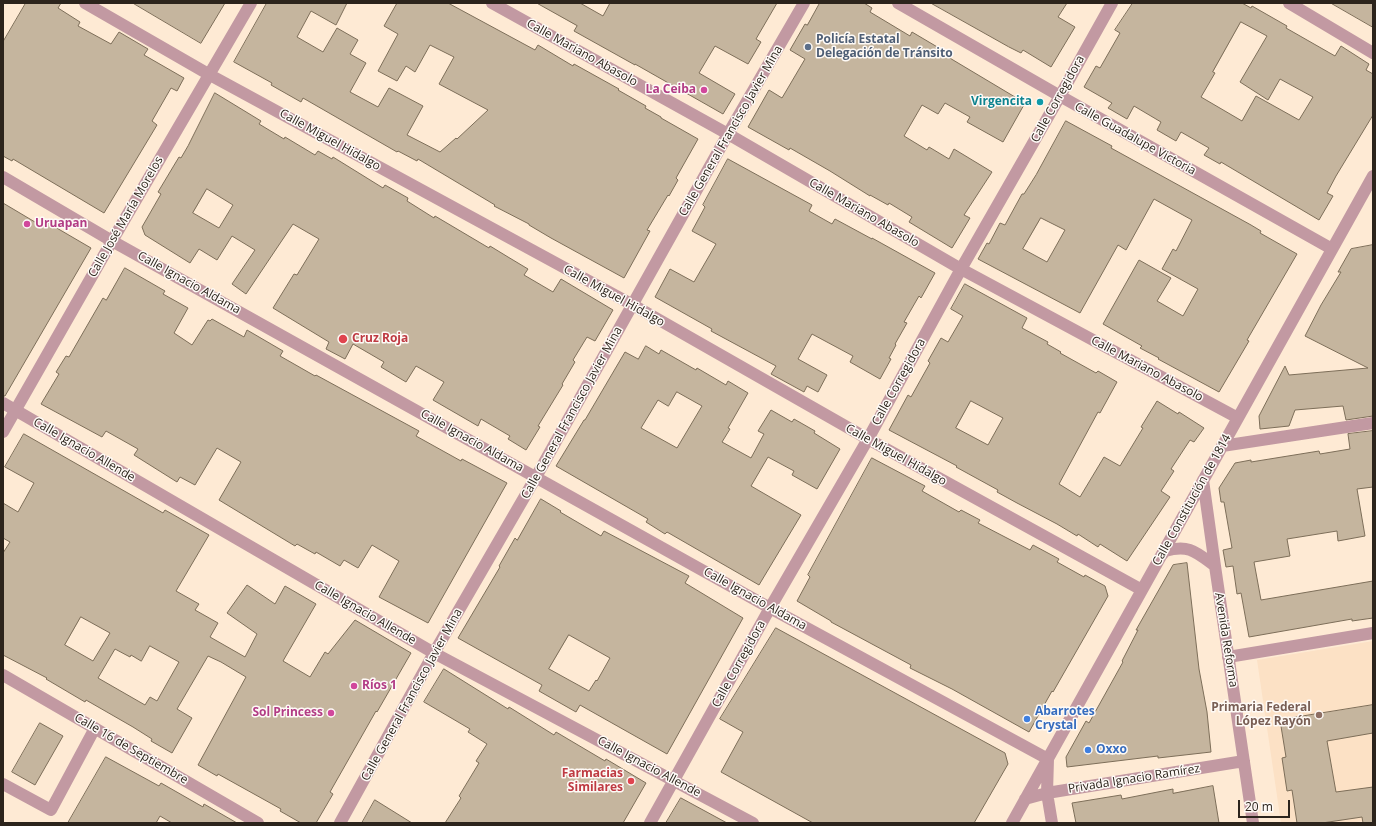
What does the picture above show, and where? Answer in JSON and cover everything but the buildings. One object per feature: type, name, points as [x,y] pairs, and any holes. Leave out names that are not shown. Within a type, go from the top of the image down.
[{"type":"street","name":"Calle Miguel Hidalgo","points":[[85,3],[210,75],[633,305],[868,439],[1142,590]]},
{"type":"street","name":"Calle José María Morelos","points":[[3,432],[112,241],[251,3]]},
{"type":"street","name":"Calle Mariano Abasolo","points":[[492,3],[728,134],[960,269],[1238,418]]},
{"type":"street","name":"Calle General Francisco Javier Mina","points":[[340,823],[434,653],[536,477],[728,134],[804,3]]},
{"type":"street","name":"Calle Guadalupe Victoria","points":[[898,3],[1332,249]]},
{"type":"street","name":"Calle Corregidora","points":[[650,823],[770,608],[868,439],[960,269],[1112,3]]},
{"type":"street","points":[[1289,3],[1373,53]]},
{"type":"street","name":"Calle Constitución de 1814","points":[[1012,823],[1373,176]]},
{"type":"street","name":"Calle Ignacio Aldama","points":[[3,177],[112,241],[770,608],[1048,759]]},
{"type":"street","name":"Calle Ignacio Allende","points":[[3,403],[434,653],[753,823]]},
{"type":"street","points":[[1222,446],[1373,423]]},
{"type":"street","name":"Avenida Reforma","points":[[1203,480],[1214,566],[1253,823]]},
{"type":"street","points":[[1155,566],[1165,551],[1177,548],[1189,549],[1214,566]]},
{"type":"street","points":[[1228,657],[1373,632]]},
{"type":"street","name":"Calle 16 de Septiembre","points":[[3,675],[258,823]]},
{"type":"street","points":[[3,784],[51,810],[95,728]]},
{"type":"street","points":[[1048,759],[1047,793],[1052,823]]},
{"type":"street","name":"Privada Ignacio Ramírez","points":[[1025,799],[1047,793],[1244,761]]},
{"type":"shaded area","name":"Primaria Federal López Rayón","points":[[1373,641],[1373,820],[1347,823],[1281,823],[1257,660]]},
{"type":"place","name":"Policía Estatal Delegación de Tránsito","points":[[808,47]]},
{"type":"place","name":"La Ceiba","points":[[704,90]]},
{"type":"place","name":"Virgencita","points":[[1040,102]]},
{"type":"place","name":"Uruapan","points":[[27,224]]},
{"type":"place","name":"Cruz Roja","points":[[343,339]]},
{"type":"place","name":"Ríos 1","points":[[354,686]]},
{"type":"place","name":"Sol Princess","points":[[331,713]]},
{"type":"place","name":"Primaria Federal López Rayón","points":[[1319,715]]},
{"type":"place","name":"Abarrotes Crystal","points":[[1027,719]]},
{"type":"place","name":"Oxxo","points":[[1088,750]]},
{"type":"place","name":"Farmacias Similares","points":[[631,781]]}]
